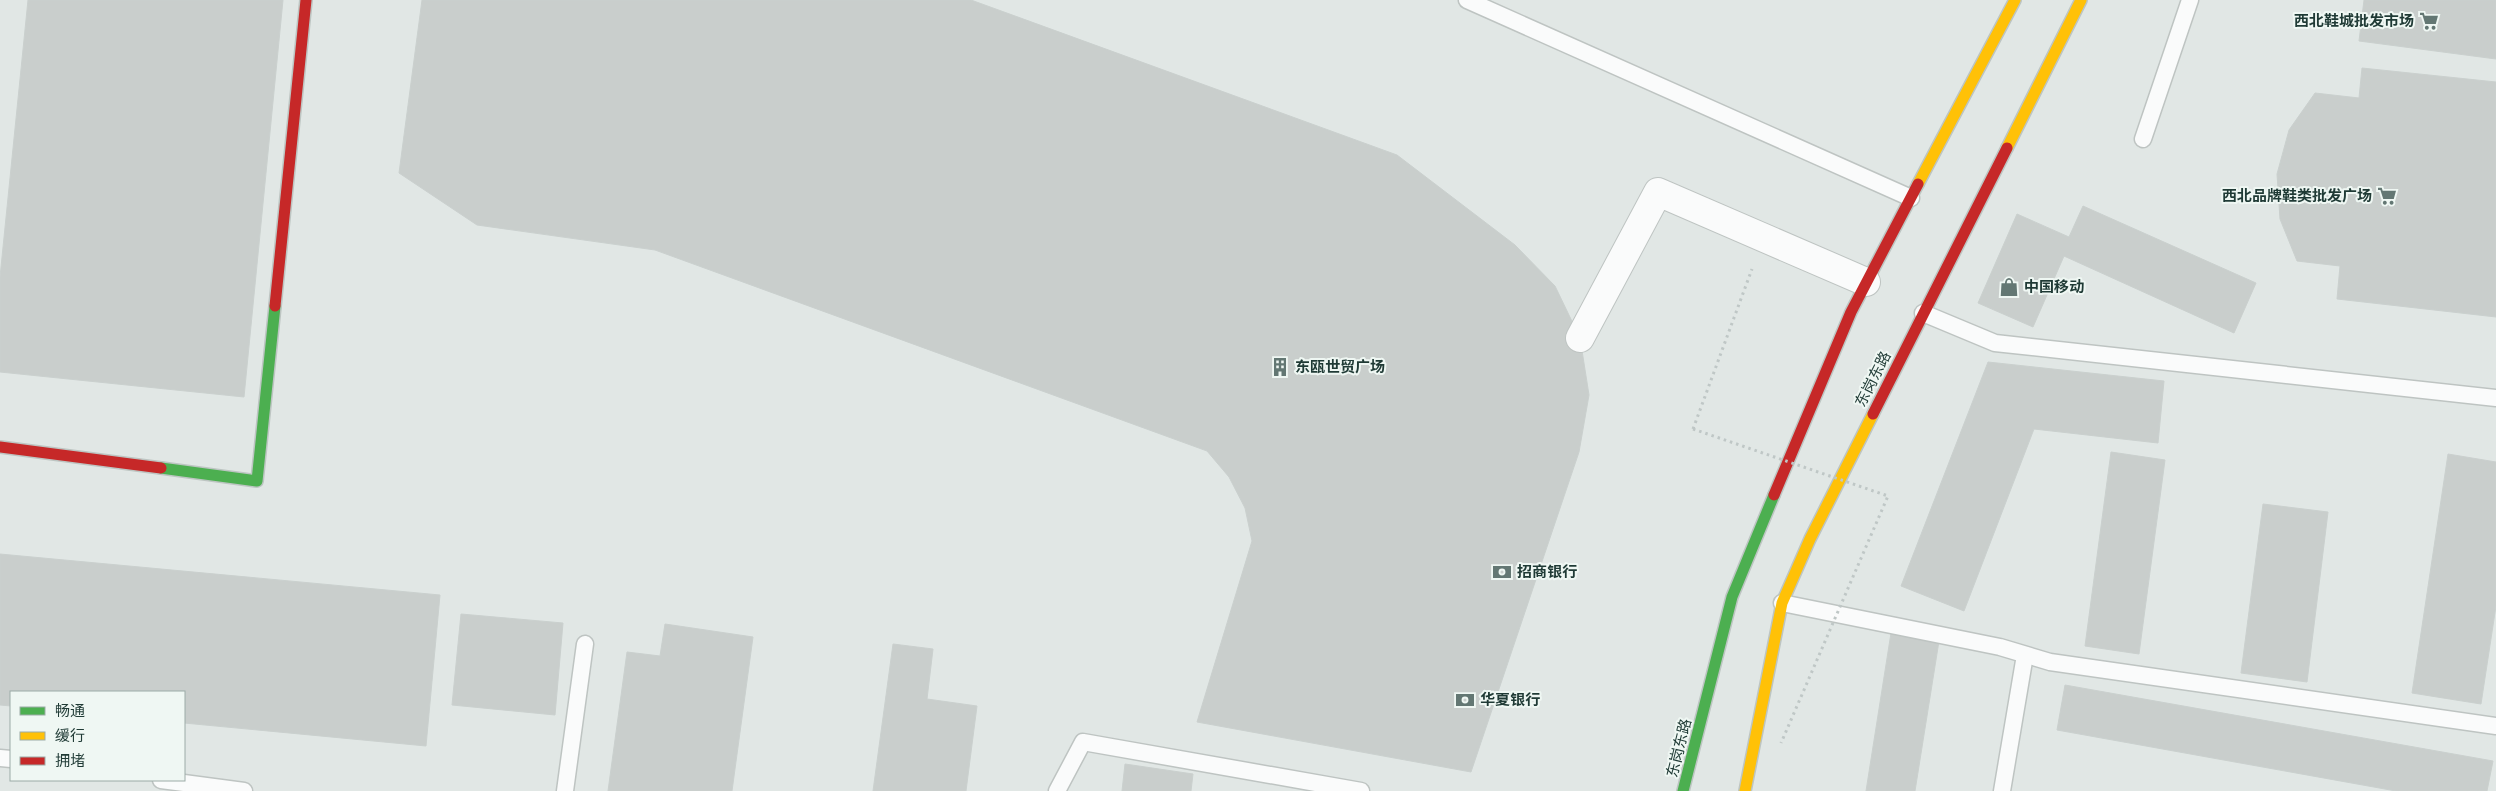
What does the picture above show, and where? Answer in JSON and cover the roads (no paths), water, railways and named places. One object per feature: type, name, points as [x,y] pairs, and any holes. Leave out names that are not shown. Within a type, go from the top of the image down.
[{"type":"main road","points":[[0,447],[257,481],[306,0]]},
{"type":"main road","name":"东岗东路","points":[[1683,791],[1732,596],[1851,312],[2015,0]]},
{"type":"main road","name":"东岗东路","points":[[1745,791],[1782,603],[1810,539],[2081,0]]},
{"type":"street","points":[[1580,338],[1658,192],[1866,282]]},
{"type":"lane","points":[[1467,0],[1911,198]]},
{"type":"lane","points":[[2143,139],[2190,0]]},
{"type":"lane","points":[[1924,313],[1995,343],[2496,398]]},
{"type":"lane","points":[[1782,603],[2000,647],[2050,662],[2496,726]]},
{"type":"lane","points":[[565,791],[585,644]]},
{"type":"lane","points":[[2002,791],[2025,654]]},
{"type":"lane","points":[[1057,791],[1083,742],[1361,791]]},
{"type":"lane","points":[[169,781],[244,791]]},
{"type":"place","name":"西北鞋城批发市场","points":[[2429,21]]},
{"type":"place","name":"西北品牌鞋类批发广场","points":[[2387,196]]},
{"type":"place","name":"中国移动","points":[[2009,287]]},
{"type":"place","name":"东瓯世贸广场","points":[[1280,367]]},
{"type":"place","name":"招商银行","points":[[1502,572]]},
{"type":"place","name":"华夏银行","points":[[1465,700]]}]
